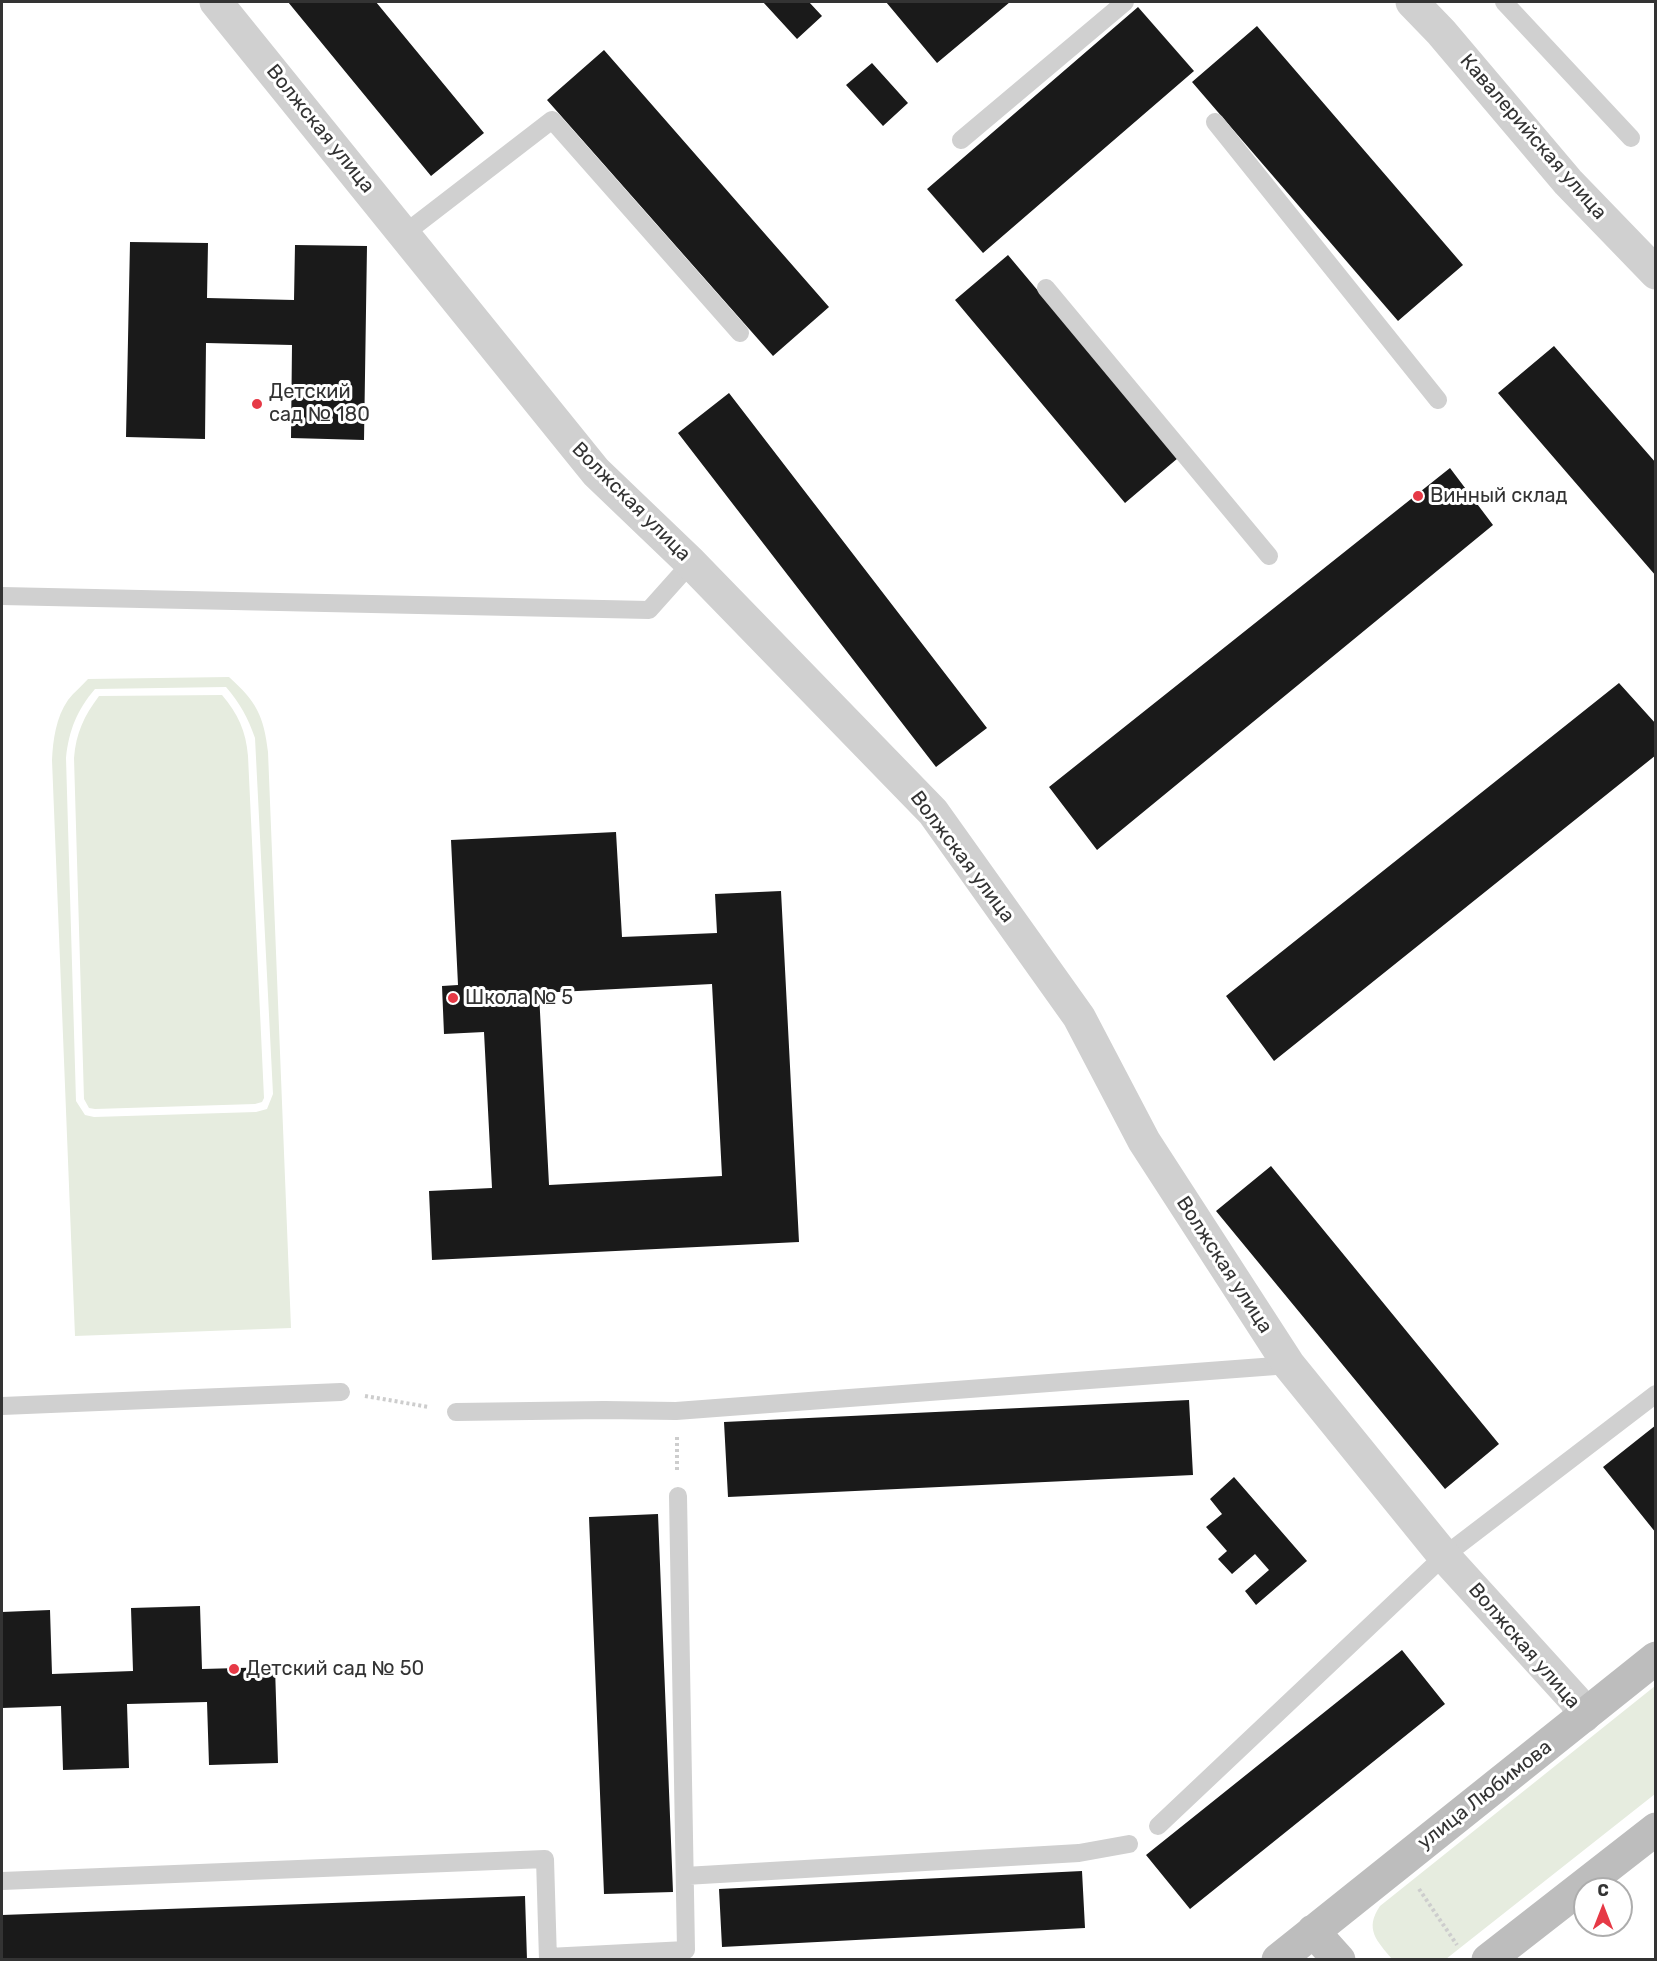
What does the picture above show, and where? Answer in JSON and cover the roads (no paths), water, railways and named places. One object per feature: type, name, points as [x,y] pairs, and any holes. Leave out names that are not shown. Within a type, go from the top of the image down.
[{"type":"main road","name":"улица Любимова","points":[[1278,1959],[1656,1659]]},
{"type":"main road","points":[[1488,1959],[1656,1829]]},
{"type":"main road","points":[[1313,1931],[1339,1959]]},
{"type":"street","name":"Волжская улица","points":[[216,2],[596,472],[691,563],[933,812],[1079,1017],[1144,1142],[1289,1365],[1444,1556],[1575,1700],[1584,1716]]},
{"type":"street","name":"Кавалерийская улица","points":[[1412,2],[1441,32],[1568,182],[1656,273]]},
{"type":"lane","points":[[961,140],[1125,2]]},
{"type":"lane","points":[[1504,2],[1631,138]]},
{"type":"lane","points":[[404,234],[552,120],[740,333]]},
{"type":"lane","points":[[1215,122],[1438,400]]},
{"type":"lane","points":[[1046,288],[1269,556]]},
{"type":"lane","points":[[2,596],[650,610],[691,563]]},
{"type":"lane","points":[[456,1412],[676,1411],[1289,1365]]},
{"type":"lane","points":[[2,1406],[341,1392]]},
{"type":"lane","points":[[1158,1826],[1444,1556],[1656,1394]]},
{"type":"lane","points":[[2,1881],[545,1859],[548,1958],[686,1950],[678,1496]]},
{"type":"lane","points":[[684,1876],[1079,1853],[1129,1844]]},
{"type":"place","name":"Детский сад № 180","points":[[257,404]]},
{"type":"place","name":"Винный склад","points":[[1418,496]]},
{"type":"place","name":"Школа № 5","points":[[453,998]]},
{"type":"place","name":"Детский сад № 50","points":[[234,1669]]}]
